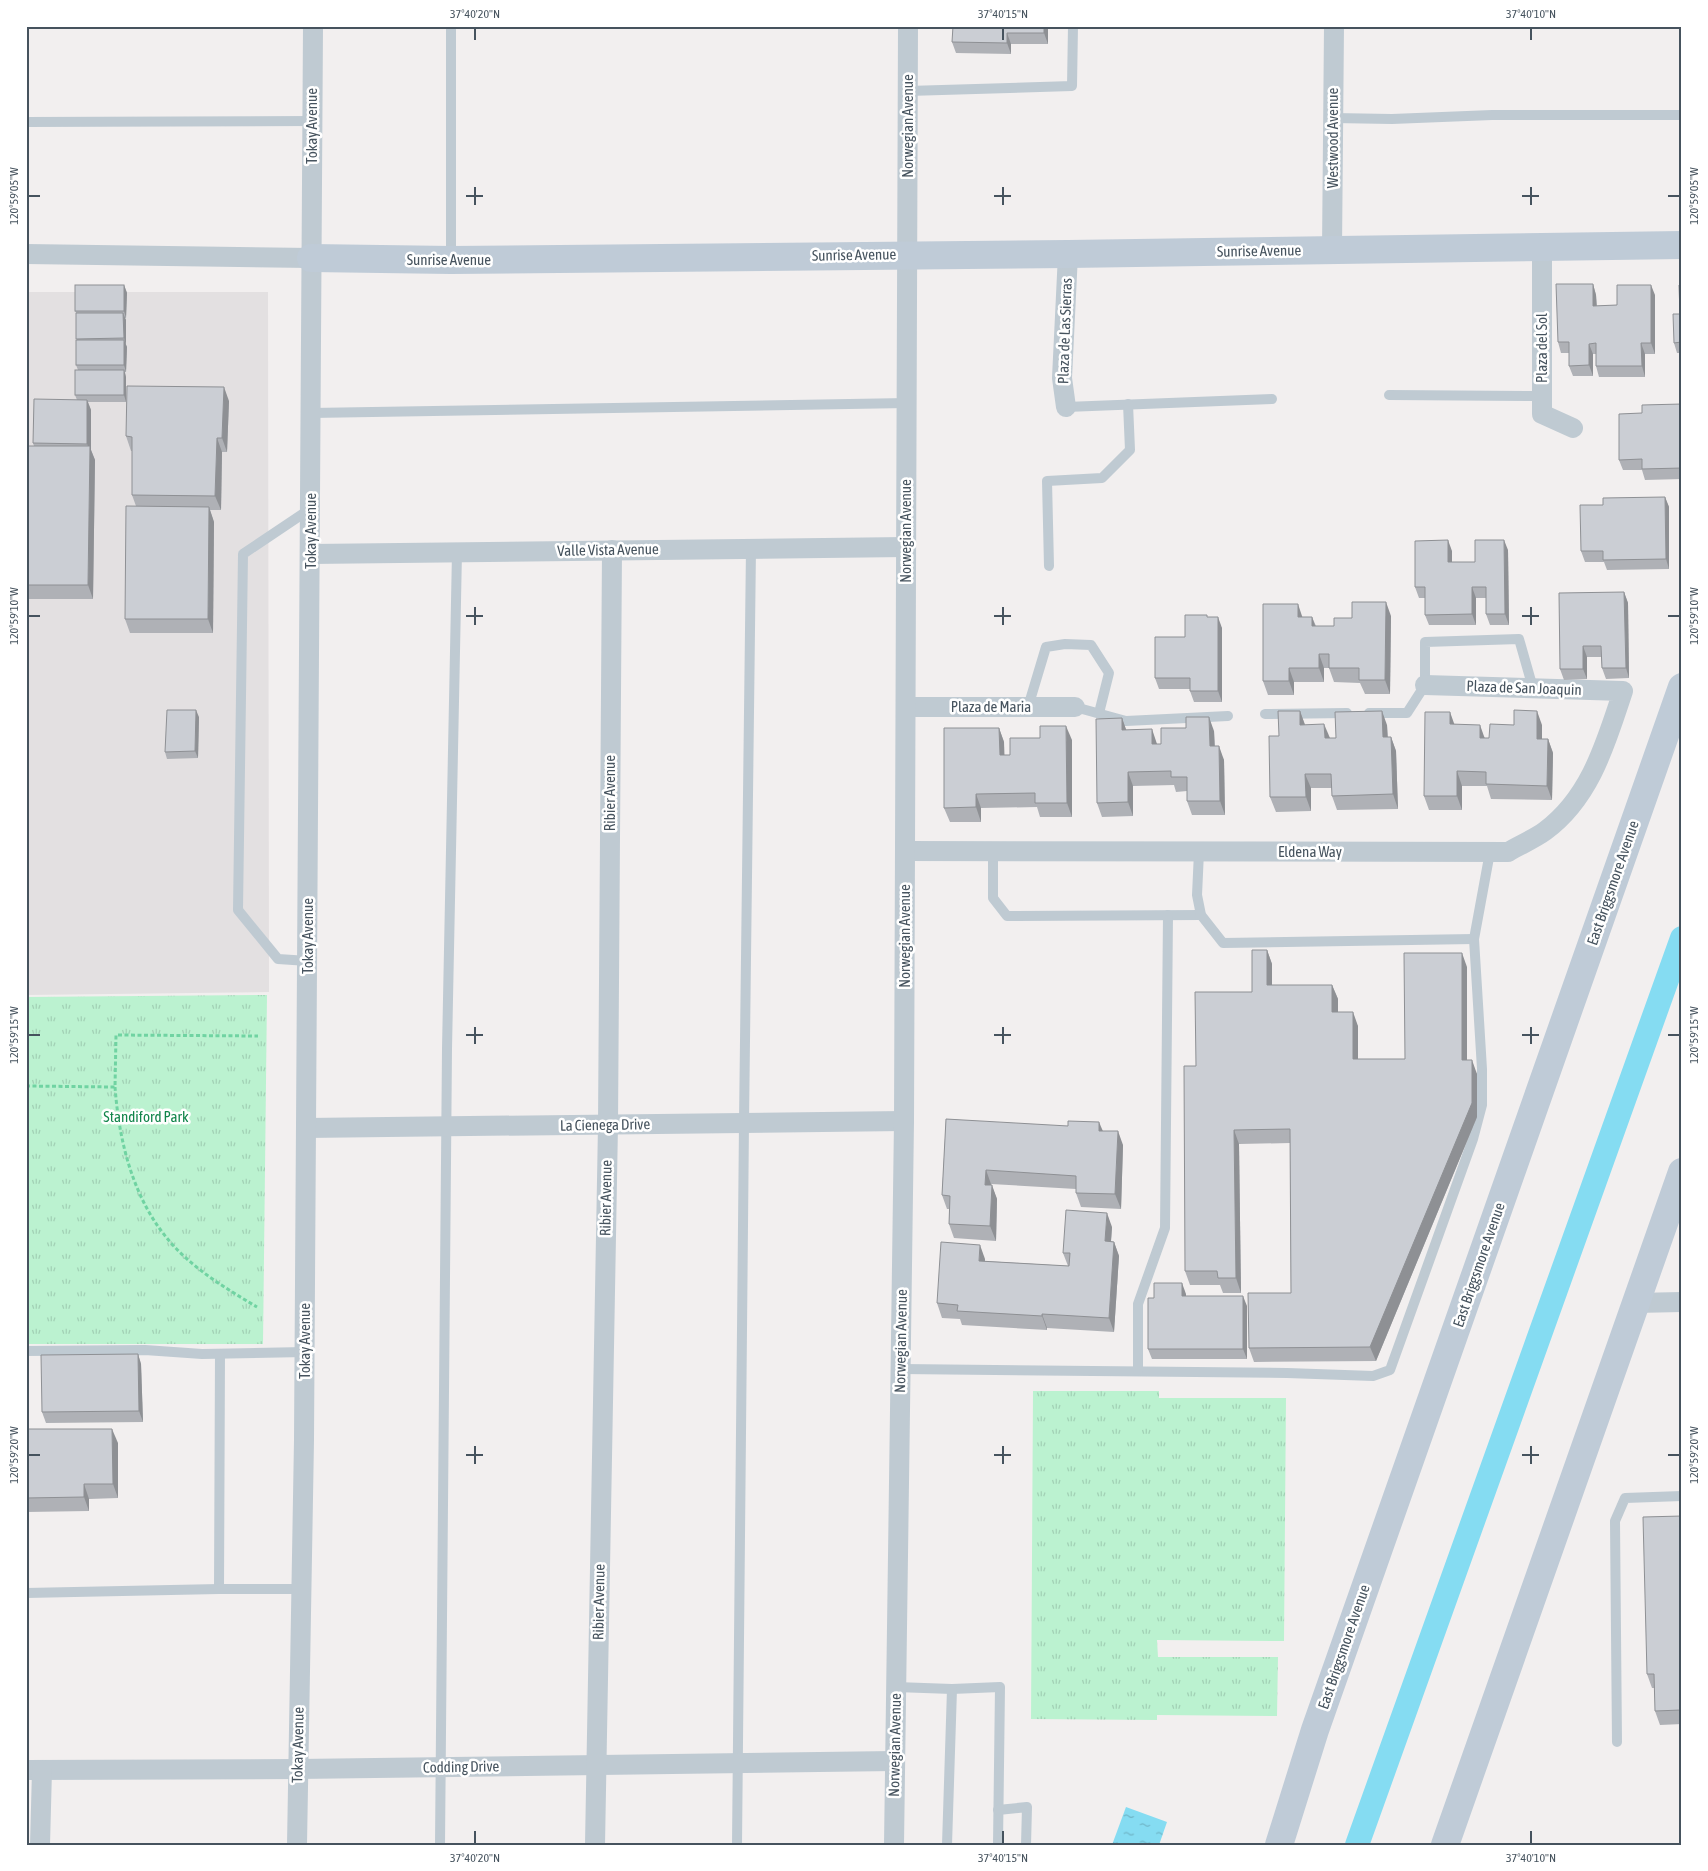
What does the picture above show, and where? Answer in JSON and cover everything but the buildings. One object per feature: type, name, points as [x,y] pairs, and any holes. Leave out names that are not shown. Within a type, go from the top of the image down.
[{"type":"main road","name":"Sunrise Avenue","points":[[311,258],[451,260],[1068,254],[1682,245]]},
{"type":"main road","name":"East Briggsmore Avenue","points":[[1279,1845],[1315,1730],[1682,687]]},
{"type":"main road","points":[[1444,1845],[1682,1172]]},
{"type":"street","name":"Tokay Avenue","points":[[297,1845],[308,961],[313,26]]},
{"type":"street","name":"Norwegian Avenue","points":[[894,1845],[904,1121],[908,26]]},
{"type":"street","name":"Westwood Avenue","points":[[1332,250],[1334,26]]},
{"type":"street","name":"Plaza del Sol","points":[[1542,247],[1542,414],[1573,428]]},
{"type":"street","name":"Sunrise Avenue","points":[[26,254],[311,258]]},
{"type":"street","name":"Plaza de Las Sierras","points":[[1066,407],[1062,378],[1068,254]]},
{"type":"street","name":"Valle Vista Avenue","points":[[311,554],[906,547]]},
{"type":"street","name":"Ribier Avenue","points":[[595,1845],[608,1124],[612,550]]},
{"type":"street","name":"Plaza de San Joaquin","points":[[1425,685],[1623,691]]},
{"type":"street","name":"Eldena Way","points":[[905,852],[1508,852],[1545,831],[1572,804],[1593,775],[1623,691]]},
{"type":"street","name":"Plaza de Maria","points":[[906,707],[1075,707]]},
{"type":"street","name":"La Cienega Drive","points":[[306,1128],[904,1121]]},
{"type":"street","points":[[1635,1302],[1682,1302]]},
{"type":"street","name":"Codding Drive","points":[[34,1770],[298,1769],[895,1761]]},
{"type":"street","points":[[34,1770],[40,1845]]},
{"type":"lane","points":[[451,26],[451,260]]},
{"type":"lane","points":[[908,91],[1072,86],[1073,26]]},
{"type":"lane","points":[[1333,118],[1392,119],[1492,115],[1682,115]]},
{"type":"lane","points":[[26,122],[312,121]]},
{"type":"lane","points":[[1389,395],[1542,396]]},
{"type":"lane","points":[[1066,407],[1272,400]]},
{"type":"lane","points":[[311,413],[907,403]]},
{"type":"lane","points":[[1050,566],[1047,481],[1102,478],[1130,450],[1128,404]]},
{"type":"lane","points":[[308,961],[278,959],[238,910],[243,554],[311,508]]},
{"type":"lane","points":[[737,1845],[751,548]]},
{"type":"lane","points":[[440,1845],[446,1126],[457,552]]},
{"type":"lane","points":[[1265,714],[1407,713],[1425,685],[1425,642],[1518,639],[1533,688]]},
{"type":"lane","points":[[1028,707],[1046,647],[1065,644],[1091,645],[1109,673],[1099,713]]},
{"type":"lane","points":[[1075,707],[1126,721],[1228,716]]},
{"type":"lane","points":[[993,852],[993,898],[1007,916],[1201,915]]},
{"type":"lane","points":[[1199,852],[1197,895],[1201,915],[1223,943],[1474,939]]},
{"type":"lane","points":[[901,1369],[1287,1373],[1373,1376],[1390,1370],[1473,1139],[1482,1105],[1482,1060],[1474,939],[1490,852]]},
{"type":"lane","points":[[1138,1371],[1138,1304],[1165,1228],[1168,915]]},
{"type":"lane","points":[[26,1351],[145,1350],[220,1354],[304,1352]]},
{"type":"lane","points":[[219,1589],[220,1354]]},
{"type":"lane","points":[[1617,1742],[1615,1521],[1624,1498],[1682,1496]]},
{"type":"lane","points":[[26,1594],[301,1589]]},
{"type":"lane","points":[[896,1687],[952,1689],[1000,1687],[998,1845]]},
{"type":"lane","points":[[947,1845],[952,1689]]},
{"type":"lane","points":[[998,1810],[1028,1807],[1026,1845]]},
{"type":"path","points":[[257,1307],[225,1288],[187,1258],[167,1238],[151,1217],[130,1169],[117,1114],[115,1087],[116,1035],[258,1036]]},
{"type":"path","points":[[26,1086],[115,1087]]},
{"type":"shaded area","points":[[26,292],[268,292],[269,992],[26,995]]},
{"type":"green space","name":"Standiford Park","points":[[267,995],[263,1344],[26,1344],[26,997]]},
{"type":"green space","points":[[1033,1391],[1159,1391],[1159,1398],[1286,1398],[1284,1641],[1157,1640],[1158,1657],[1278,1657],[1277,1716],[1157,1715],[1157,1720],[1031,1719]]},
{"type":"water","points":[[1126,1807],[1167,1822],[1159,1845],[1112,1845]]},
{"type":"waterway","points":[[1357,1845],[1682,938]]}]
